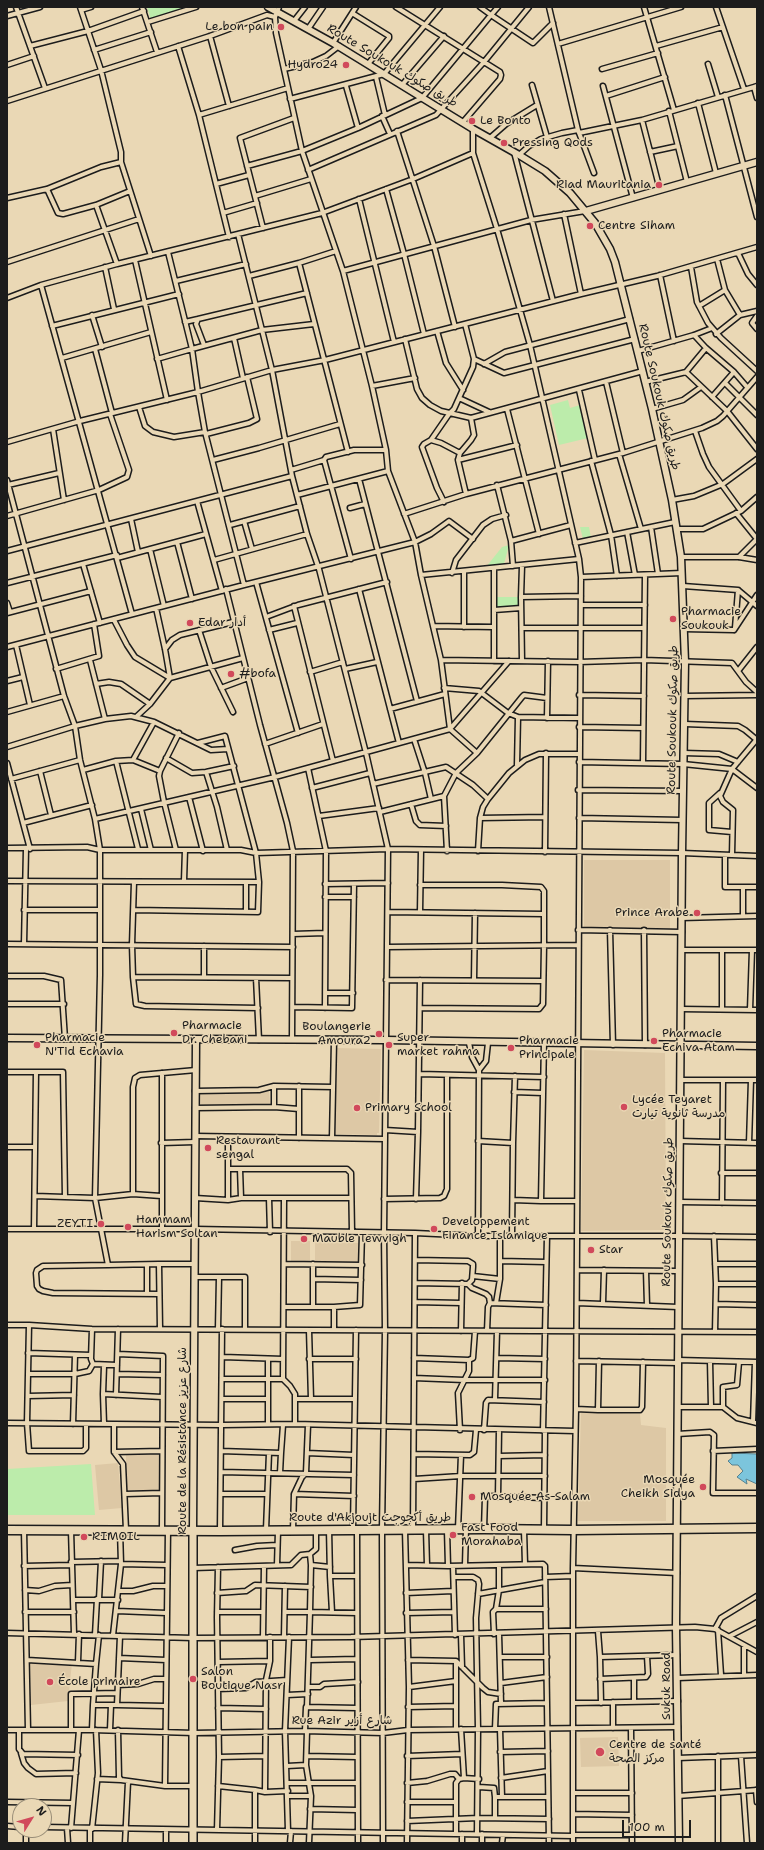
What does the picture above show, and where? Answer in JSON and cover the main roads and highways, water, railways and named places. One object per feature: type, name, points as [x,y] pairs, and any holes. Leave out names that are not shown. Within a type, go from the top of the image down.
[{"type":"highway","name":"Route d'Akjoujt طريق أكجوجت","points":[[7,1530],[165,1529],[220,1531],[355,1529],[573,1530],[757,1528]]},
{"type":"main road","name":"Route de la Résistance شارع عزيز","points":[[193,1530],[193,1843]]},
{"type":"water","points":[[732,1453],[757,1454],[757,1484],[746,1479],[747,1484],[737,1477],[743,1471],[738,1465],[732,1465],[728,1461],[732,1458]]},
{"type":"place","name":"Le bon pain","points":[[281,27]]},
{"type":"place","name":"Hydro24","points":[[346,65]]},
{"type":"place","name":"Le Bonto","points":[[472,121]]},
{"type":"place","name":"Pressing Qods","points":[[504,143]]},
{"type":"place","name":"Riad Mauritania","points":[[659,185]]},
{"type":"place","name":"Centre Siham","points":[[590,226]]},
{"type":"place","name":"Pharmacie Soukouk","points":[[673,619]]},
{"type":"place","name":"Edar أدار","points":[[190,623]]},
{"type":"place","name":"#bofa","points":[[231,674]]},
{"type":"place","name":"Prince Arabe","points":[[697,913]]},
{"type":"place","name":"Pharmacie Dr. Chebani","points":[[174,1033]]},
{"type":"place","name":"Boulangerie Amoura2","points":[[379,1034]]},
{"type":"place","name":"Pharmacie Echiva Atam","points":[[654,1041]]},
{"type":"place","name":"Pharmacie N'Tid Echavia","points":[[37,1045]]},
{"type":"place","name":"Super market rahma","points":[[389,1045]]},
{"type":"place","name":"Pharmacie Principale","points":[[511,1048]]},
{"type":"place","name":"Lycée Teyaret مدرسة ثانوية تيارت","points":[[624,1107]]},
{"type":"place","name":"Primary School","points":[[357,1108]]},
{"type":"place","name":"Restaurant sengal","points":[[208,1148]]},
{"type":"place","name":"ZEYTI","points":[[101,1224]]},
{"type":"place","name":"Hammam Harism Soltan","points":[[128,1227]]},
{"type":"place","name":"Developpement Finance Islamique","points":[[434,1229]]},
{"type":"place","name":"Mauble Tewvigh","points":[[304,1239]]},
{"type":"place","name":"Star","points":[[591,1250]]},
{"type":"place","name":"Mosquée Cheikh Sidya","points":[[703,1487]]},
{"type":"place","name":"Mosquée As-Salam","points":[[472,1497]]},
{"type":"place","name":"Fast Food Morahaba","points":[[453,1535]]},
{"type":"place","name":"RIMOIL","points":[[84,1537]]},
{"type":"place","name":"Salon Boutique Nasr","points":[[193,1679]]},
{"type":"place","name":"École primaire","points":[[50,1682]]},
{"type":"place","name":"Centre de santé مركز الصحة","points":[[600,1752]]}]
